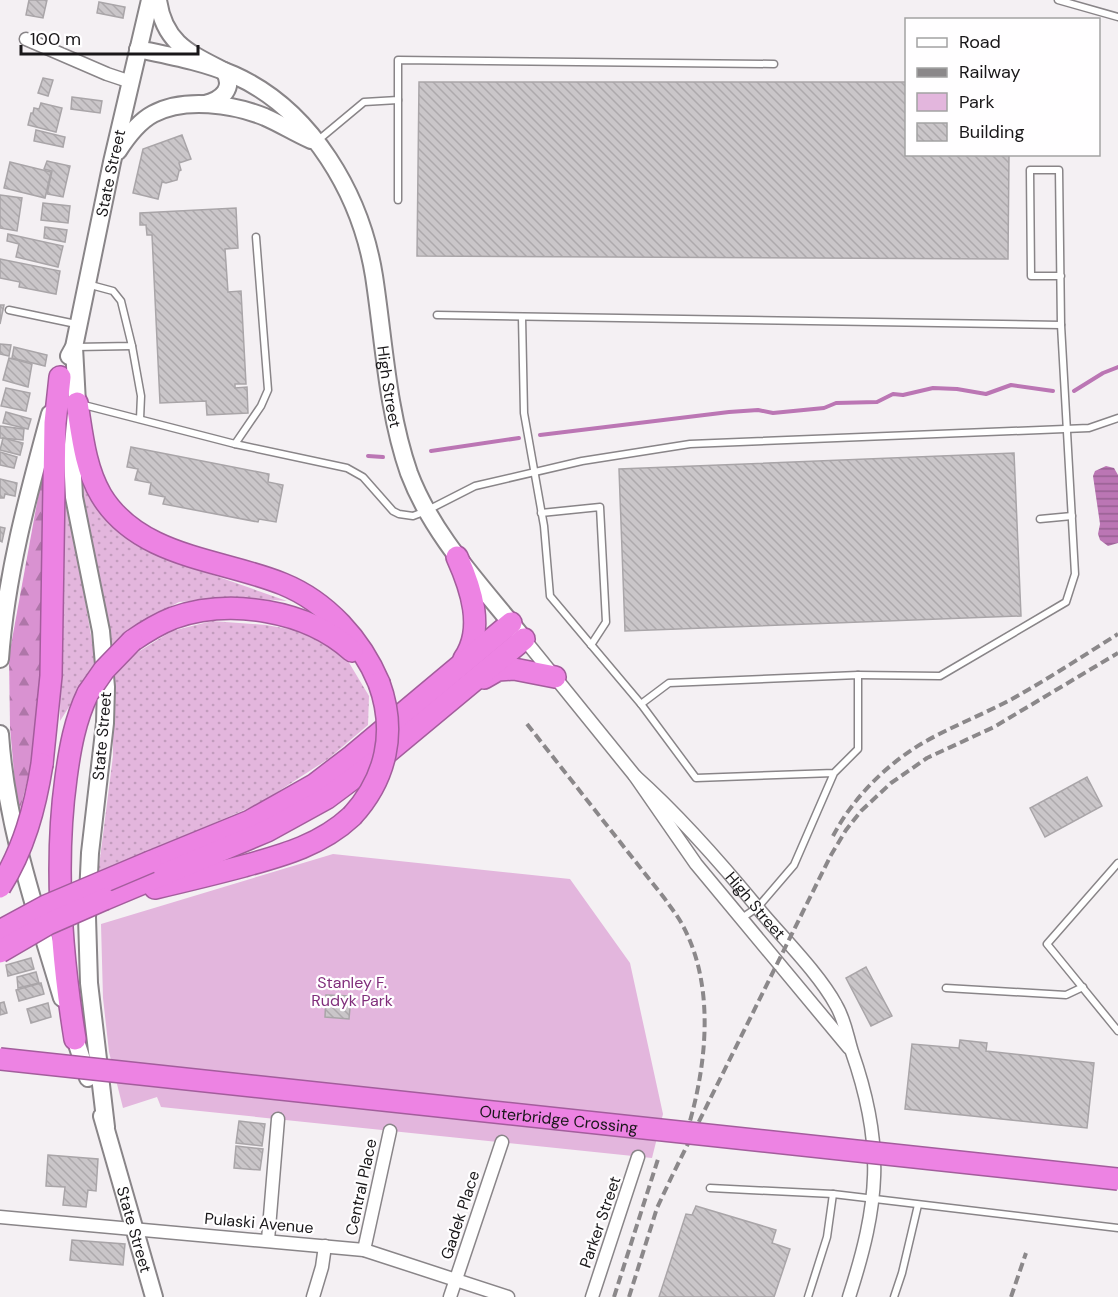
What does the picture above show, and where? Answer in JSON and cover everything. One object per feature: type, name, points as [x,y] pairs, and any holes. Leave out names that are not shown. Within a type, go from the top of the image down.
[{"type":"highway","points":[[0,887],[16,860],[27,831],[36,800],[42,764],[51,676],[55,423],[60,377]]},
{"type":"highway","points":[[0,931],[46,906],[156,875],[193,880],[287,854],[326,836],[352,816],[376,784],[386,754],[388,721],[379,683],[363,653],[345,628],[321,606],[275,581],[156,543],[135,532],[119,518],[101,495],[92,476],[76,403]]},
{"type":"highway","points":[[458,557],[471,599],[475,629],[462,677]]},
{"type":"highway","points":[[75,1039],[66,982],[61,918],[60,849],[72,742],[80,711],[88,693],[104,670],[132,641],[156,626],[184,615],[225,610],[268,612],[299,620],[332,635],[358,657],[379,683]]},
{"type":"highway","points":[[0,951],[48,924],[156,875],[302,792],[462,677],[518,631]]},
{"type":"highway","points":[[462,677],[514,669],[555,677]]},
{"type":"highway","name":"Outerbridge Crossing","points":[[0,1059],[1118,1179]]},
{"type":"highway","name":"Outerbridge Crossing","points":[[0,1073],[1118,1192]]},
{"type":"street","name":"State Street","points":[[106,1127],[89,983],[87,917],[90,853],[105,723],[106,687],[101,631],[74,497],[72,456],[76,403],[74,347],[112,162],[150,0]]},
{"type":"street","points":[[112,162],[129,135],[147,118],[166,108],[214,102],[223,96],[228,81],[224,71],[186,50],[174,39],[165,27],[158,0]]},
{"type":"street","points":[[26,39],[131,82]]},
{"type":"street","name":"High Street","points":[[138,49],[189,60],[242,79],[272,98],[295,117],[316,142],[343,184],[362,225],[372,266],[397,428],[409,472],[426,511],[458,557],[635,776],[684,847],[852,1051]]},
{"type":"street","points":[[198,105],[219,106],[255,114],[316,142]]},
{"type":"street","name":"State Street","points":[[0,659],[11,570],[60,377],[74,347]]},
{"type":"street","name":"State Street","points":[[0,734],[9,803],[21,861],[75,1039],[106,1127],[154,1297]]},
{"type":"street","name":"High Street","points":[[635,776],[712,851],[831,997],[845,1024],[872,1124],[875,1156],[873,1199],[867,1235],[849,1297]]},
{"type":"street","points":[[268,1240],[278,1119]]},
{"type":"street","name":"Central Place","points":[[364,1250],[390,1131]]},
{"type":"street","name":"Gadek Place","points":[[450,1297],[502,1142]]},
{"type":"street","name":"Parker Street","points":[[592,1297],[638,1156]]},
{"type":"street","name":"Pulaski Avenue","points":[[0,1216],[364,1250],[508,1297]]},
{"type":"street","name":"Central Place","points":[[313,1297],[322,1268],[325,1246]]},
{"type":"lane","points":[[1058,0],[1118,17]]},
{"type":"lane","points":[[398,200],[398,60],[774,64]]},
{"type":"lane","points":[[316,142],[363,102],[398,100]]},
{"type":"lane","points":[[640,704],[669,683],[858,675],[940,676],[1066,602],[1075,574],[1061,325],[1059,170],[1030,170],[1031,276],[1060,276]]},
{"type":"lane","points":[[235,444],[261,406],[268,390],[256,237]]},
{"type":"lane","points":[[87,284],[113,291],[121,301],[141,396],[140,420]]},
{"type":"lane","points":[[9,310],[78,325]]},
{"type":"lane","points":[[436,315],[1061,325]]},
{"type":"lane","points":[[522,317],[524,412],[541,513],[550,596],[640,704],[696,778],[834,773]]},
{"type":"lane","points":[[74,347],[132,346]]},
{"type":"lane","points":[[76,403],[235,444],[348,468],[363,477],[389,507],[399,514],[413,516],[475,486],[582,461],[690,444],[1089,428],[1118,418]]},
{"type":"lane","points":[[541,513],[600,507],[606,622],[591,645]]},
{"type":"lane","points":[[1040,519],[1072,516]]},
{"type":"lane","points":[[742,918],[758,907],[794,865],[834,773],[858,749],[858,675]]},
{"type":"lane","points":[[1118,864],[1047,944],[1118,1031]]},
{"type":"lane","points":[[946,988],[1066,995],[1083,987]]},
{"type":"lane","points":[[710,1188],[833,1194],[1118,1228]]},
{"type":"lane","points":[[808,1297],[827,1237],[833,1194]]},
{"type":"lane","points":[[894,1297],[918,1205]]},
{"type":"green space","points":[[43,470],[42,626],[36,745],[18,818],[10,727],[9,656]]},
{"type":"green space","points":[[81,477],[119,533],[173,561],[287,601],[233,597],[179,602],[139,623],[111,645],[81,507]]},
{"type":"green space","points":[[61,487],[76,547],[96,665],[60,721]]},
{"type":"green space","points":[[212,621],[266,625],[305,632],[345,656],[369,696],[368,725],[328,759],[262,802],[98,874],[113,756],[112,672],[138,652],[172,631]]},
{"type":"green space","name":"Stanley F. Rudyk Park","points":[[333,854],[570,879],[630,963],[663,1114],[652,1158],[161,1107],[157,1097],[123,1108],[109,1052],[103,998],[101,924]]},
{"type":"shaded area","points":[[1106,466],[1114,468],[1118,475],[1118,543],[1108,546],[1100,540],[1098,534],[1100,524],[1093,476],[1095,471]]},
{"type":"building","points":[[29,0],[47,0],[43,18],[26,15]]},
{"type":"building","points":[[99,2],[125,7],[123,18],[97,13]]},
{"type":"building","points":[[43,78],[53,80],[48,96],[38,93]]},
{"type":"building","points":[[419,82],[905,82],[905,156],[1009,156],[1008,259],[417,256]]},
{"type":"building","points":[[72,97],[102,101],[100,113],[71,109]]},
{"type":"building","points":[[41,103],[62,108],[56,132],[28,125],[31,113],[34,108],[39,109]]},
{"type":"building","points":[[36,130],[65,137],[63,147],[34,141]]},
{"type":"building","points":[[182,135],[191,159],[179,163],[181,170],[177,180],[162,182],[158,199],[133,193],[143,149]]},
{"type":"building","points":[[47,161],[70,166],[63,197],[47,194],[52,171],[44,169]]},
{"type":"building","points":[[10,162],[51,172],[45,198],[4,188]]},
{"type":"building","points":[[0,195],[22,198],[17,231],[0,228]]},
{"type":"building","points":[[43,203],[70,206],[68,223],[41,220]]},
{"type":"building","points":[[236,208],[238,248],[225,249],[228,292],[241,291],[246,384],[235,384],[235,388],[247,387],[248,413],[207,415],[206,401],[160,403],[152,235],[147,235],[146,225],[140,225],[140,213]]},
{"type":"building","points":[[45,227],[67,230],[65,242],[44,238]]},
{"type":"building","points":[[8,234],[63,246],[58,267],[16,257],[19,244],[7,241]]},
{"type":"building","points":[[0,259],[60,271],[56,294],[19,287],[20,282],[0,278]]},
{"type":"building","points":[[0,305],[4,305],[0,324]]},
{"type":"building","points":[[0,344],[11,345],[9,356],[0,354]]},
{"type":"building","points":[[14,347],[47,355],[45,366],[12,358]]},
{"type":"building","points":[[9,358],[32,364],[28,387],[3,380]]},
{"type":"building","points":[[6,388],[30,393],[26,411],[1,406]]},
{"type":"building","points":[[6,412],[31,419],[28,429],[3,423]]},
{"type":"building","points":[[0,426],[24,429],[23,440],[0,438]]},
{"type":"building","points":[[3,438],[23,443],[20,455],[0,450]]},
{"type":"building","points":[[131,447],[269,474],[268,482],[283,485],[276,522],[259,519],[258,522],[163,504],[165,497],[149,494],[151,483],[135,480],[138,469],[127,467]]},
{"type":"building","points":[[0,452],[17,457],[14,468],[0,465]]},
{"type":"building","points":[[1014,453],[1021,616],[625,631],[619,469]]},
{"type":"building","points":[[0,479],[17,483],[15,496],[5,494],[4,498],[0,498]]},
{"type":"building","points":[[0,527],[5,528],[2,542],[0,541]]},
{"type":"building","points":[[1087,777],[1102,806],[1045,837],[1030,808]]},
{"type":"building","points":[[31,958],[34,969],[8,976],[6,965]]},
{"type":"building","points":[[866,967],[892,1016],[871,1026],[846,978]]},
{"type":"building","points":[[36,972],[39,983],[18,988],[17,977]]},
{"type":"building","points":[[41,983],[44,994],[19,1001],[16,990]]},
{"type":"building","points":[[326,995],[351,996],[349,1019],[325,1017]]},
{"type":"building","points":[[4,1002],[7,1013],[0,1015],[0,1003]]},
{"type":"building","points":[[48,1003],[51,1017],[31,1023],[27,1009]]},
{"type":"building","points":[[960,1040],[987,1043],[986,1051],[1094,1063],[1087,1128],[905,1109],[912,1044],[959,1048]]},
{"type":"building","points":[[239,1121],[265,1124],[262,1146],[236,1143]]},
{"type":"building","points":[[236,1146],[263,1149],[260,1170],[234,1168]]},
{"type":"building","points":[[48,1155],[98,1159],[96,1191],[88,1190],[86,1207],[63,1205],[65,1187],[46,1186]]},
{"type":"building","points":[[696,1206],[776,1230],[772,1243],[790,1249],[774,1297],[659,1297],[686,1214],[692,1215]]},
{"type":"building","points":[[72,1240],[125,1244],[123,1265],[70,1260]]},
{"type":"waterway","points":[[1074,391],[1103,373],[1118,367]]},
{"type":"waterway","points":[[540,435],[729,412],[758,410],[773,413],[824,408],[836,403],[877,402],[893,394],[903,395],[933,388],[986,394],[1011,385],[1053,391]]},
{"type":"waterway","points":[[431,451],[519,438]]},
{"type":"waterway","points":[[368,456],[383,457]]},
{"type":"railway","points":[[833,836],[860,796],[908,752],[943,732],[1012,699],[1118,634]]},
{"type":"railway","points":[[629,1297],[657,1208],[831,855],[846,830],[861,811],[891,783],[927,758],[994,727],[1118,653]]},
{"type":"railway","points":[[527,724],[665,899],[681,922],[693,949],[704,999],[705,1026],[700,1078],[688,1128]]},
{"type":"railway","points":[[614,1297],[659,1156]]},
{"type":"railway","points":[[1011,1297],[1026,1253]]}]
